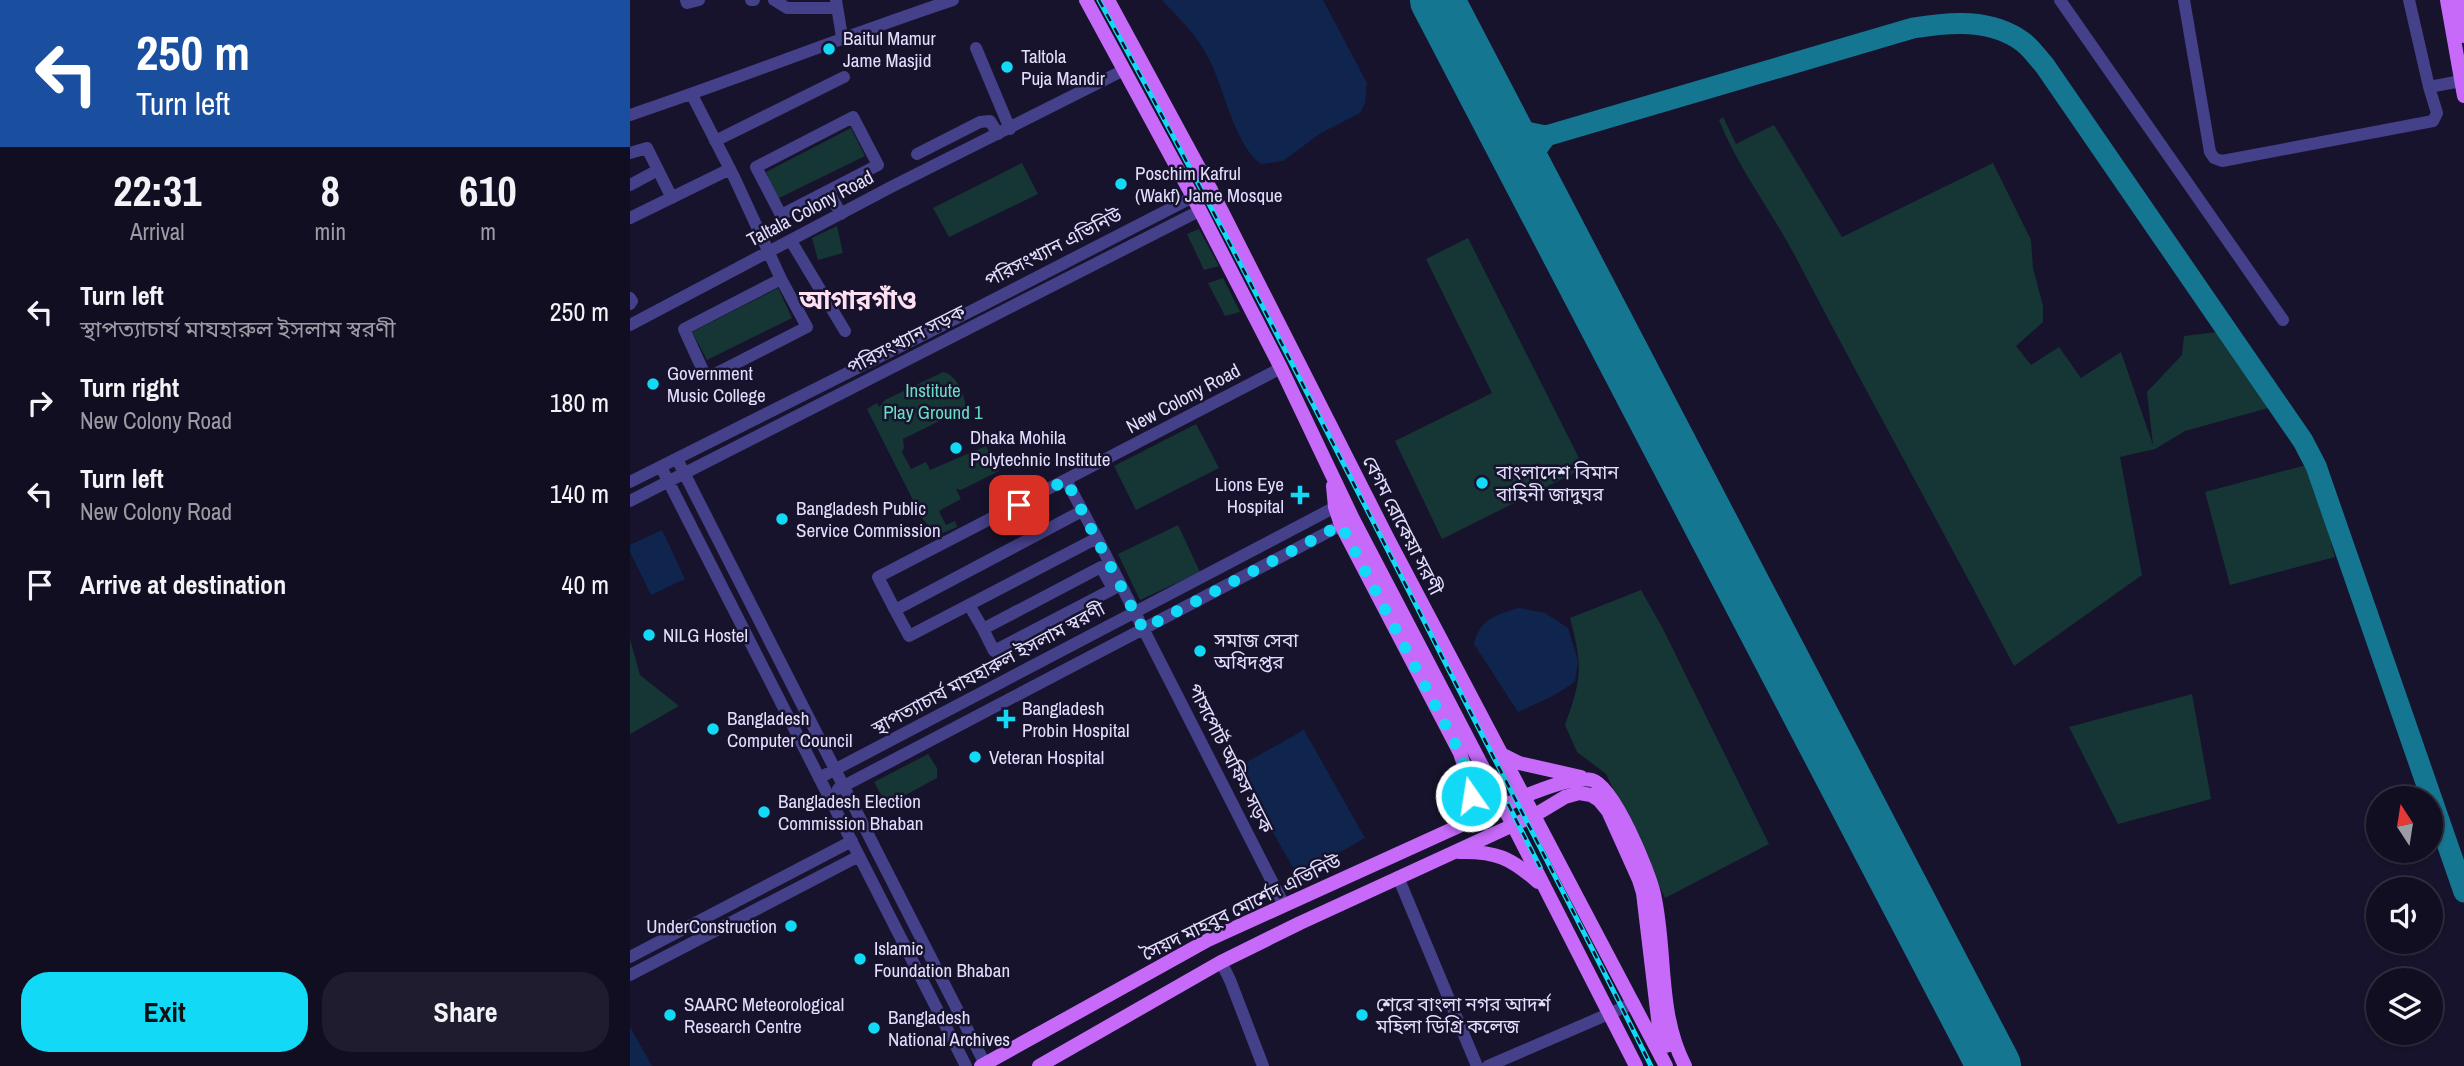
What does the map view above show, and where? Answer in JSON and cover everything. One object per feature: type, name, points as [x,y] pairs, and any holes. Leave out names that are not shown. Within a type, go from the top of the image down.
[{"type":"main road","name":"বেগম রোকেয়া সরণী","points":[[1086,0],[1281,368],[1333,477],[1347,522],[1513,825],[1636,1066]]},
{"type":"main road","name":"বেগম রোকেয়া সরণী","points":[[1108,0],[1214,195],[1388,539],[1666,1066]]},
{"type":"main road","points":[[2447,0],[2463,89]]},
{"type":"main road","points":[[2458,0],[2464,36]]},
{"type":"main road","points":[[1196,204],[1214,195]]},
{"type":"main road","points":[[1281,368],[1298,360]]},
{"type":"main road","points":[[1347,522],[1460,753],[1471,786],[1464,823]]},
{"type":"main road","points":[[1502,754],[1519,763],[1591,780],[1603,787],[1616,803],[1650,880],[1657,907],[1668,1017],[1675,1045],[1685,1066]]},
{"type":"main road","name":"সৈয়দ মাহবুব মোর্শেদ এভিনিউ","points":[[982,1061],[1208,940],[1525,796],[1565,782],[1591,780]]},
{"type":"main road","name":"সৈয়দ মাহবুব মোর্শেদ এভিনিউ","points":[[1039,1066],[1221,962],[1535,815],[1565,797],[1579,793],[1591,795],[1608,811],[1643,892],[1659,1027],[1676,1066]]},
{"type":"main road","points":[[1453,852],[1500,855],[1514,862],[1544,887]]},
{"type":"main road","points":[[1208,940],[1221,962]]},
{"type":"street","points":[[686,0],[687,4],[699,0]]},
{"type":"street","points":[[774,0],[787,8],[837,4],[842,37]]},
{"type":"street","points":[[630,116],[936,3],[953,0]]},
{"type":"street","points":[[2060,0],[2283,320]]},
{"type":"street","points":[[2184,0],[2210,152],[2214,158],[2221,161],[2433,121],[2437,113],[2409,0]]},
{"type":"street","points":[[976,48],[1004,132]]},
{"type":"street","name":"Taltala Colony Road","points":[[630,326],[841,214],[1124,70]]},
{"type":"street","points":[[715,141],[844,77]]},
{"type":"street","points":[[2429,87],[2463,89]]},
{"type":"street","points":[[692,95],[807,327],[711,376],[705,375],[684,330],[781,279]]},
{"type":"street","points":[[853,117],[878,165],[828,191],[781,215],[756,167],[853,117]]},
{"type":"street","points":[[916,154],[980,122],[990,121],[1004,132]]},
{"type":"street","points":[[630,153],[647,148],[672,198]]},
{"type":"street","points":[[630,218],[730,169]]},
{"type":"street","points":[[630,185],[658,170]]},
{"type":"street","points":[[828,191],[841,214]]},
{"type":"street","name":"পরিসংখ্যান এভিনিউ","points":[[630,482],[1196,204]]},
{"type":"street","name":"পরিসংখ্যান সড়ক","points":[[630,501],[1196,204]]},
{"type":"street","points":[[791,241],[845,331]]},
{"type":"street","points":[[630,298],[630,304]]},
{"type":"street","name":"New Colony Road","points":[[907,603],[895,610],[878,577],[1281,368]]},
{"type":"street","points":[[661,467],[965,1064],[982,1061],[677,459]]},
{"type":"street","points":[[1066,480],[1135,612]]},
{"type":"street","name":"স্থাপত্যাচার্য মাযহারুল ইসলাম স্বরণী","points":[[819,778],[1340,505]]},
{"type":"street","points":[[1082,511],[895,610],[909,636],[1097,538]]},
{"type":"street","name":"স্থাপত্যাচার্য মাযহারুল ইসলাম স্বরণী","points":[[828,794],[1347,522]]},
{"type":"street","points":[[969,605],[994,651],[1113,589],[1101,567],[983,629]]},
{"type":"street","name":"পাসপোর্ট অফিস সড়ক","points":[[1135,612],[1284,905]]},
{"type":"street","points":[[967,701],[976,716]]},
{"type":"street","points":[[630,957],[852,841]]},
{"type":"street","points":[[630,975],[859,856]]},
{"type":"street","points":[[1398,877],[1477,1066]]},
{"type":"street","points":[[700,921],[708,935]]},
{"type":"street","points":[[1221,962],[1263,1066]]},
{"type":"street","points":[[1488,1066],[1634,1003]]},
{"type":"green space","points":[[1723,117],[1736,144],[1774,125],[1842,237],[1993,163],[2031,240],[2033,268],[2043,306],[2043,322],[2016,346],[2031,365],[2059,347],[2081,378],[2121,352],[2153,445],[2147,392],[2182,355],[2184,336],[2218,332],[2272,407],[2185,431],[2155,449],[2120,457],[2142,575],[2014,666],[1794,254],[1735,155],[1719,120]]},
{"type":"green space","points":[[851,128],[865,156],[777,199],[766,172]]},
{"type":"green space","points":[[1022,163],[1038,194],[949,237],[933,208]]},
{"type":"green space","points":[[837,226],[843,253],[818,260],[812,238]]},
{"type":"green space","points":[[1199,229],[1219,266],[1204,270],[1187,234]]},
{"type":"green space","points":[[1468,238],[1584,468],[1442,539],[1395,441],[1492,393],[1426,259]]},
{"type":"green space","points":[[1223,278],[1240,312],[1225,316],[1208,283]]},
{"type":"green space","points":[[778,288],[792,318],[707,360],[692,332]]},
{"type":"green space","name":"Institute Play Ground 1","points":[[943,372],[952,377],[959,386],[966,408],[903,439],[902,452],[911,469],[926,462],[930,470],[986,446],[999,471],[961,490],[956,489],[961,499],[939,511],[946,525],[955,521],[957,527],[940,534],[934,525],[929,526],[922,518],[867,409],[877,403],[879,407],[885,400]]},
{"type":"green space","points":[[1196,424],[1219,468],[1136,510],[1114,466]]},
{"type":"green space","points":[[2310,464],[2335,557],[2230,585],[2205,492]]},
{"type":"green space","points":[[1178,525],[1200,572],[1140,600],[1118,554]]},
{"type":"green space","points":[[1641,590],[1769,844],[1665,898],[1606,774],[1577,752],[1565,725],[1579,672],[1570,618]]},
{"type":"green space","points":[[630,639],[640,675],[679,706],[630,734]]},
{"type":"green space","points":[[2192,694],[2211,799],[2118,824],[2069,727]]},
{"type":"green space","points":[[928,754],[937,768],[937,778],[887,805],[874,782]]},
{"type":"water","points":[[1162,0],[1323,0],[1367,83],[1365,103],[1360,113],[1321,133],[1283,161],[1261,164],[1252,156],[1237,131],[1214,71],[1199,41]]},
{"type":"water","points":[[662,530],[685,579],[651,595],[630,552],[630,545]]},
{"type":"water","points":[[1519,608],[1545,613],[1568,628],[1578,661],[1575,681],[1555,695],[1518,712],[1474,644],[1480,629],[1490,619]]},
{"type":"water","points":[[1304,730],[1365,838],[1298,876],[1236,768]]},
{"type":"water","points":[[630,1027],[652,1066],[630,1066]]},
{"type":"taxiway","points":[[1529,177],[1533,154],[1546,136],[1913,28],[1956,23],[1984,25],[2011,34],[2023,42],[2045,66],[2303,441],[2316,466],[2464,892]]},
{"type":"taxiway","points":[[1498,117],[1526,132],[1546,136]]},
{"type":"runway","points":[[1437,0],[1994,1066]]},
{"type":"railway","points":[[1099,0],[1261,303],[1651,1066]]},
{"type":"railway","points":[[1508,804],[1540,867]]},
{"type":"place","name":"Baitul Mamur Jame Masjid","points":[[829,49]]},
{"type":"place","name":"Taltola Puja Mandir","points":[[1007,67]]},
{"type":"place","name":"Poschim Kafrul (Wakf) Jame Mosque","points":[[1121,184]]},
{"type":"place","name":"Government Music College","points":[[653,384]]},
{"type":"place","name":"Dhaka Mohila Polytechnic Institute","points":[[956,448]]},
{"type":"place","name":"বাংলাদেশ বিমান বাহিনী জাদুঘর","points":[[1482,483]]},
{"type":"place","name":"Lions Eye Hospital","points":[[1300,495]]},
{"type":"place","name":"Bangladesh Public Service Commission","points":[[782,519]]},
{"type":"place","name":"NILG Hostel","points":[[649,635]]},
{"type":"place","name":"সমাজ সেবা অধিদপ্তর","points":[[1200,651]]},
{"type":"place","name":"Bangladesh Probin Hospital","points":[[1006,719]]},
{"type":"place","name":"Bangladesh Computer Council","points":[[713,729]]},
{"type":"place","name":"Veteran Hospital","points":[[975,757]]},
{"type":"place","name":"Bangladesh Election Commission Bhaban","points":[[764,812]]},
{"type":"place","name":"UnderConstruction","points":[[791,926]]},
{"type":"place","name":"Islamic Foundation Bhaban","points":[[860,959]]},
{"type":"place","name":"SAARC Meteorological Research Centre","points":[[670,1015]]},
{"type":"place","name":"শেরে বাংলা নগর আদর্শ মহিলা ডিগ্রি কলেজ","points":[[1362,1015]]},
{"type":"place","name":"Bangladesh National Archives","points":[[874,1028]]},
{"type":"district","name":"আগারগাঁও","points":[[858,300]]},
{"type":"route","points":[[1019,505],[1066,480],[1143,629],[1341,525],[1460,753],[1471,786],[1471,796]]}]
